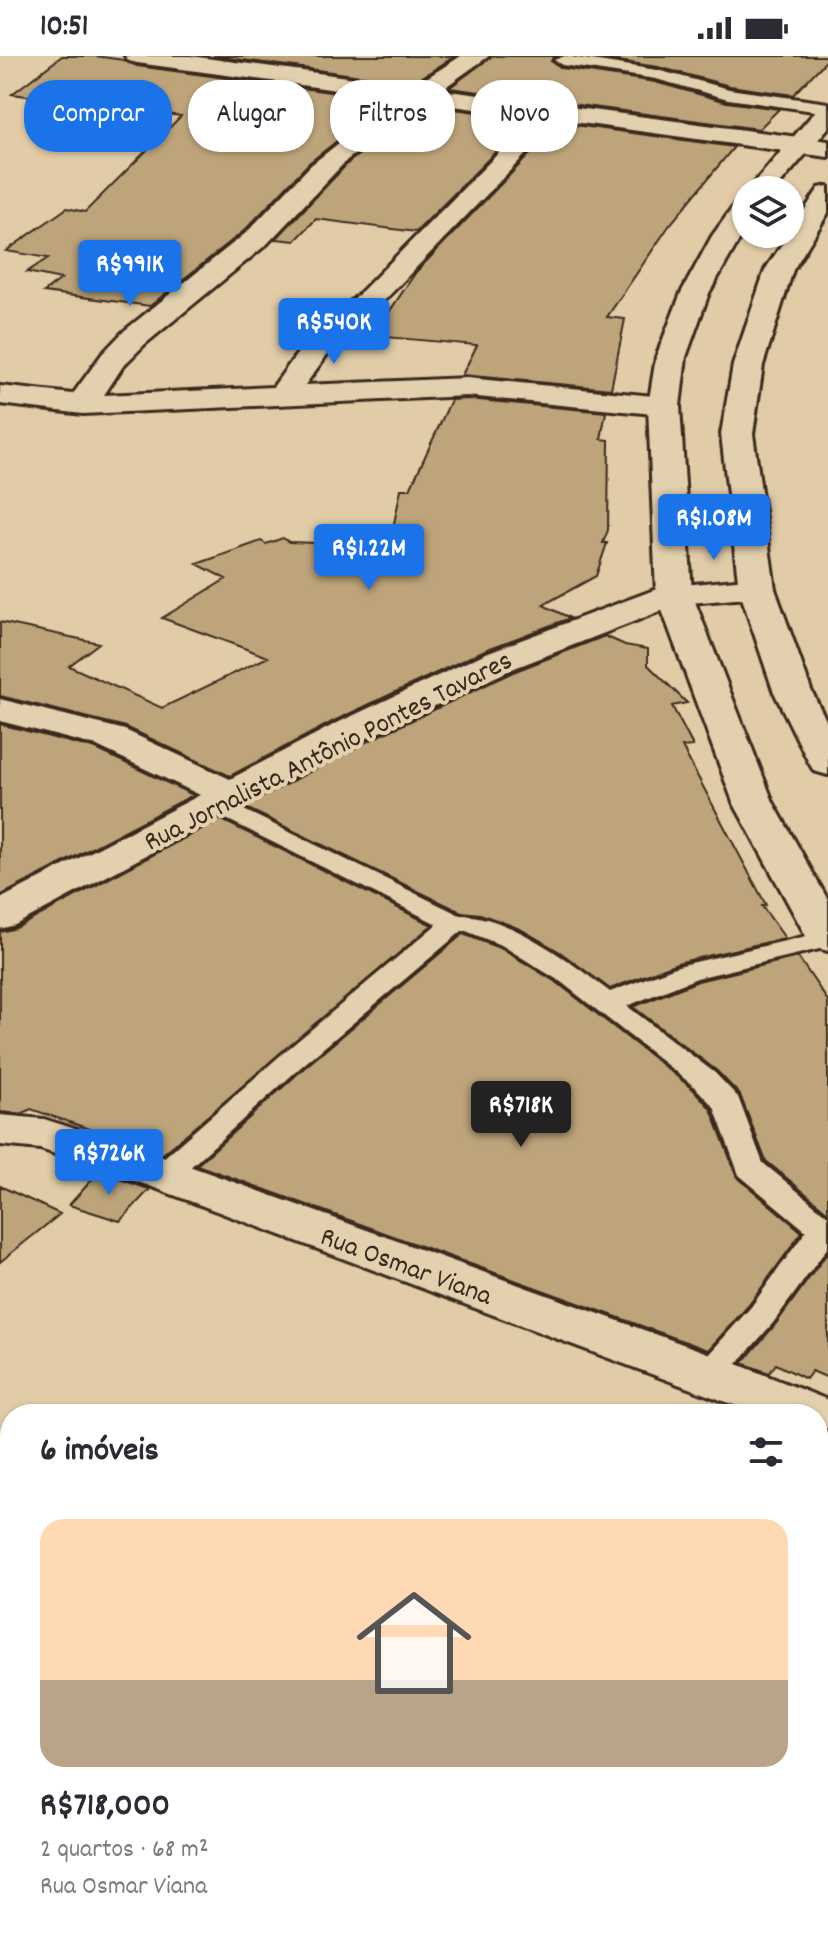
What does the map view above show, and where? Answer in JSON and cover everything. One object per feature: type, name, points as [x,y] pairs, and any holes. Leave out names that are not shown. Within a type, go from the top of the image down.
[{"type":"street","points":[[137,56],[330,83]]},
{"type":"street","points":[[247,72],[267,56]]},
{"type":"street","points":[[439,80],[477,56]]},
{"type":"street","points":[[773,176],[828,110]]},
{"type":"street","points":[[578,113],[828,149]]},
{"type":"street","points":[[83,405],[90,385],[119,352],[259,237],[318,172],[343,152]]},
{"type":"street","points":[[281,398],[323,339],[367,302],[514,152]]},
{"type":"street","points":[[828,194],[779,270],[748,365],[737,434],[757,589],[792,690],[828,763]]},
{"type":"street","points":[[732,228],[695,293],[671,357],[664,406],[674,594],[753,802],[828,939]]},
{"type":"street","points":[[0,395],[83,405],[467,387],[664,406]]},
{"type":"street","name":"Rua Jornalista Antônio Pontes Tavares","points":[[0,916],[349,732],[499,661],[674,594],[757,589]]},
{"type":"street","points":[[0,710],[111,738],[223,799]]},
{"type":"street","name":"Rua Osmar Viana","points":[[0,1130],[44,1134],[164,1174],[709,1373],[785,1404]]},
{"type":"lane","points":[[562,60],[657,75],[728,94],[828,110]]},
{"type":"lane","points":[[223,799],[455,923],[470,923],[513,940],[571,976],[705,1080],[728,1104],[750,1168],[812,1218],[823,1231],[762,1315],[709,1373]]},
{"type":"lane","points":[[164,1174],[292,1060],[455,923]]},
{"type":"lane","points":[[606,1004],[688,972],[828,939]]},
{"type":"building","points":[[62,56],[95,56],[124,60],[137,66],[241,80],[188,80],[188,152],[314,152],[314,90],[330,92],[330,146],[309,163],[245,230],[150,306],[44,292],[61,279],[27,272],[48,258],[6,251],[67,208],[85,212],[145,152],[172,152],[172,125],[181,116],[172,115],[172,80],[30,80]]},
{"type":"building","points":[[213,56],[455,56],[418,80],[391,80]]},
{"type":"building","points":[[492,56],[556,56],[551,61],[562,68],[655,82],[727,102],[779,109],[759,129],[578,105],[578,80],[471,80],[471,91],[455,89],[455,84]]},
{"type":"building","points":[[585,56],[828,56],[828,59],[793,95],[730,86],[658,67]]},
{"type":"building","points":[[24,85],[24,96],[12,94]]},
{"type":"building","points":[[455,109],[471,111],[471,152],[495,152],[416,232],[316,219],[295,241],[276,239],[362,152],[455,152]]},
{"type":"building","points":[[578,125],[734,147],[669,226],[607,317],[625,319],[611,389],[462,375],[477,345],[373,336],[416,272],[532,152],[578,152]]},
{"type":"building","points":[[451,400],[606,412],[601,439],[609,440],[608,530],[603,543],[607,543],[596,576],[543,605],[570,618],[485,650],[334,721],[230,776],[126,727],[0,696],[0,622],[99,643],[69,666],[162,708],[268,657],[162,618],[226,579],[197,564],[261,541],[266,544],[283,538],[289,542],[316,543],[343,534],[386,563],[401,489],[410,489]]},
{"type":"building","points":[[605,636],[625,645],[648,649],[648,665],[687,703],[672,706],[693,746],[682,747],[766,905],[762,906],[785,938],[677,963],[610,989],[560,952],[520,929],[480,914],[461,912],[244,807],[364,743],[513,672]]},
{"type":"building","points":[[0,724],[96,749],[193,795],[0,896]]},
{"type":"building","points":[[220,819],[432,925],[163,1154],[31,1109],[21,1114],[0,1112],[0,932],[16,928]]},
{"type":"building","points":[[463,934],[502,949],[559,984],[693,1089],[711,1109],[737,1177],[802,1232],[749,1305],[708,1350],[197,1165],[304,1068]]},
{"type":"building","points":[[798,957],[828,1001],[828,1212],[766,1161],[740,1095],[717,1071],[633,1007],[698,981]]},
{"type":"building","points":[[99,1172],[150,1189],[120,1221],[69,1205]]},
{"type":"building","points":[[0,1186],[60,1214],[0,1262]]},
{"type":"building","points":[[828,1252],[828,1378],[812,1371],[806,1379],[776,1364],[769,1373],[742,1363],[775,1325]]}]
